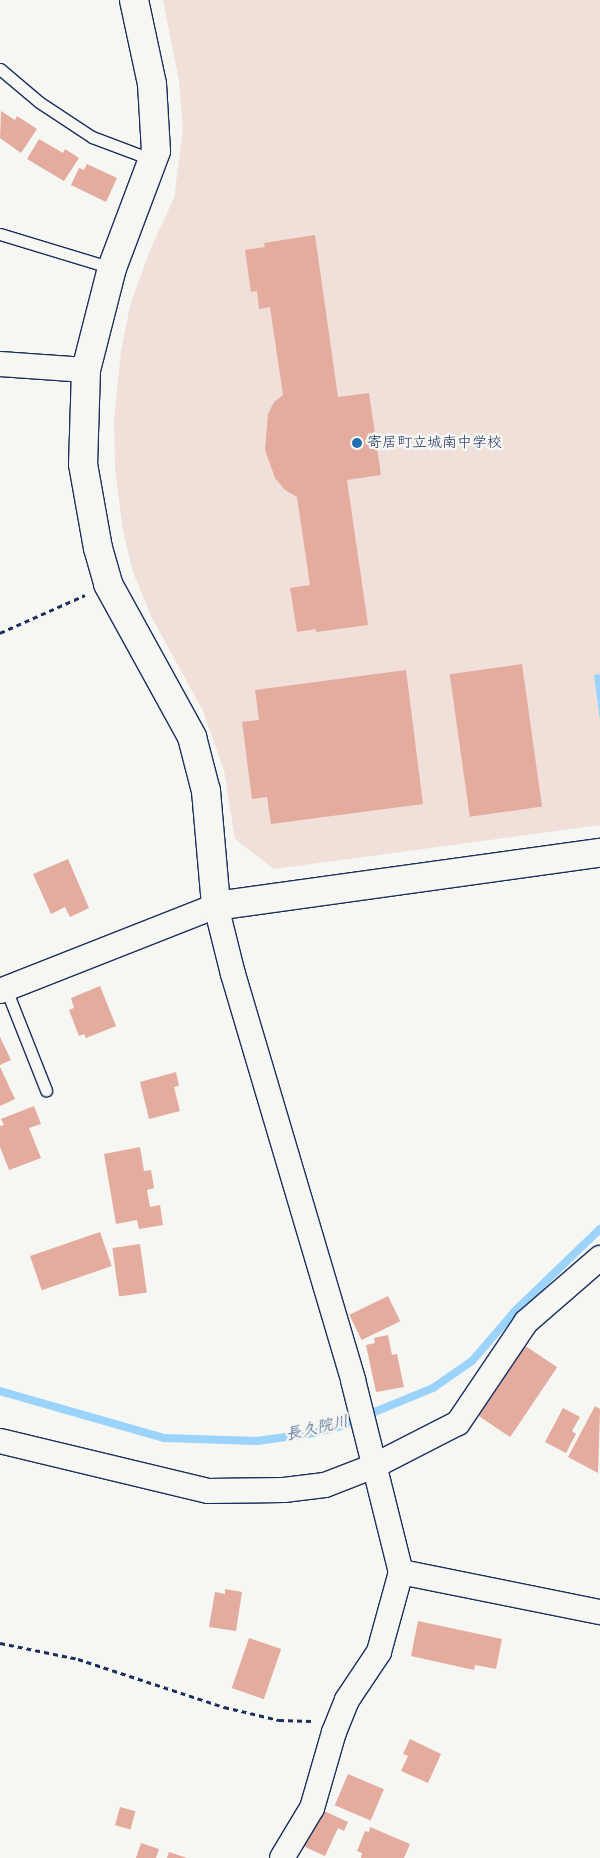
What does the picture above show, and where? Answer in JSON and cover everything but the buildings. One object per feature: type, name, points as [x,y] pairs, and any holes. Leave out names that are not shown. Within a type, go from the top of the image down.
[{"type":"street","points":[[134,0],[152,84],[156,152],[112,268],[86,370],[83,464],[98,548],[108,584],[192,737],[206,791],[216,906],[233,974],[353,1380],[401,1572],[379,1652],[348,1700],[334,1732],[312,1808],[282,1858]]},
{"type":"street","points":[[0,364],[86,370]]},
{"type":"street","points":[[3,990],[216,906],[600,853]]},
{"type":"street","points":[[0,1441],[208,1491],[284,1490],[325,1485],[374,1466],[458,1423],[526,1322],[600,1258]]},
{"type":"street","points":[[401,1572],[600,1612]]},
{"type":"lane","points":[[0,69],[39,102],[92,137],[153,160]]},
{"type":"lane","points":[[0,234],[112,268]]},
{"type":"lane","points":[[3,990],[46,1090]]},
{"type":"path","points":[[0,633],[108,584]]},
{"type":"path","points":[[0,1643],[78,1659],[224,1707],[279,1720],[310,1720],[334,1732]]},
{"type":"shaded area","name":"寄居町立城南中学校","points":[[163,0],[600,0],[600,825],[274,869],[235,839],[224,770],[203,711],[151,616],[133,572],[123,531],[115,468],[114,419],[121,351],[130,306],[150,250],[174,198],[183,128],[179,81]]},
{"type":"water","points":[[600,674],[600,720],[594,675]]},
{"type":"waterway","name":"長久院川","points":[[0,1391],[164,1438],[257,1441],[314,1433],[338,1427],[433,1388],[472,1361],[515,1311],[600,1229]]},
{"type":"place","name":"寄居町立城南中学校","points":[[357,443]]}]
